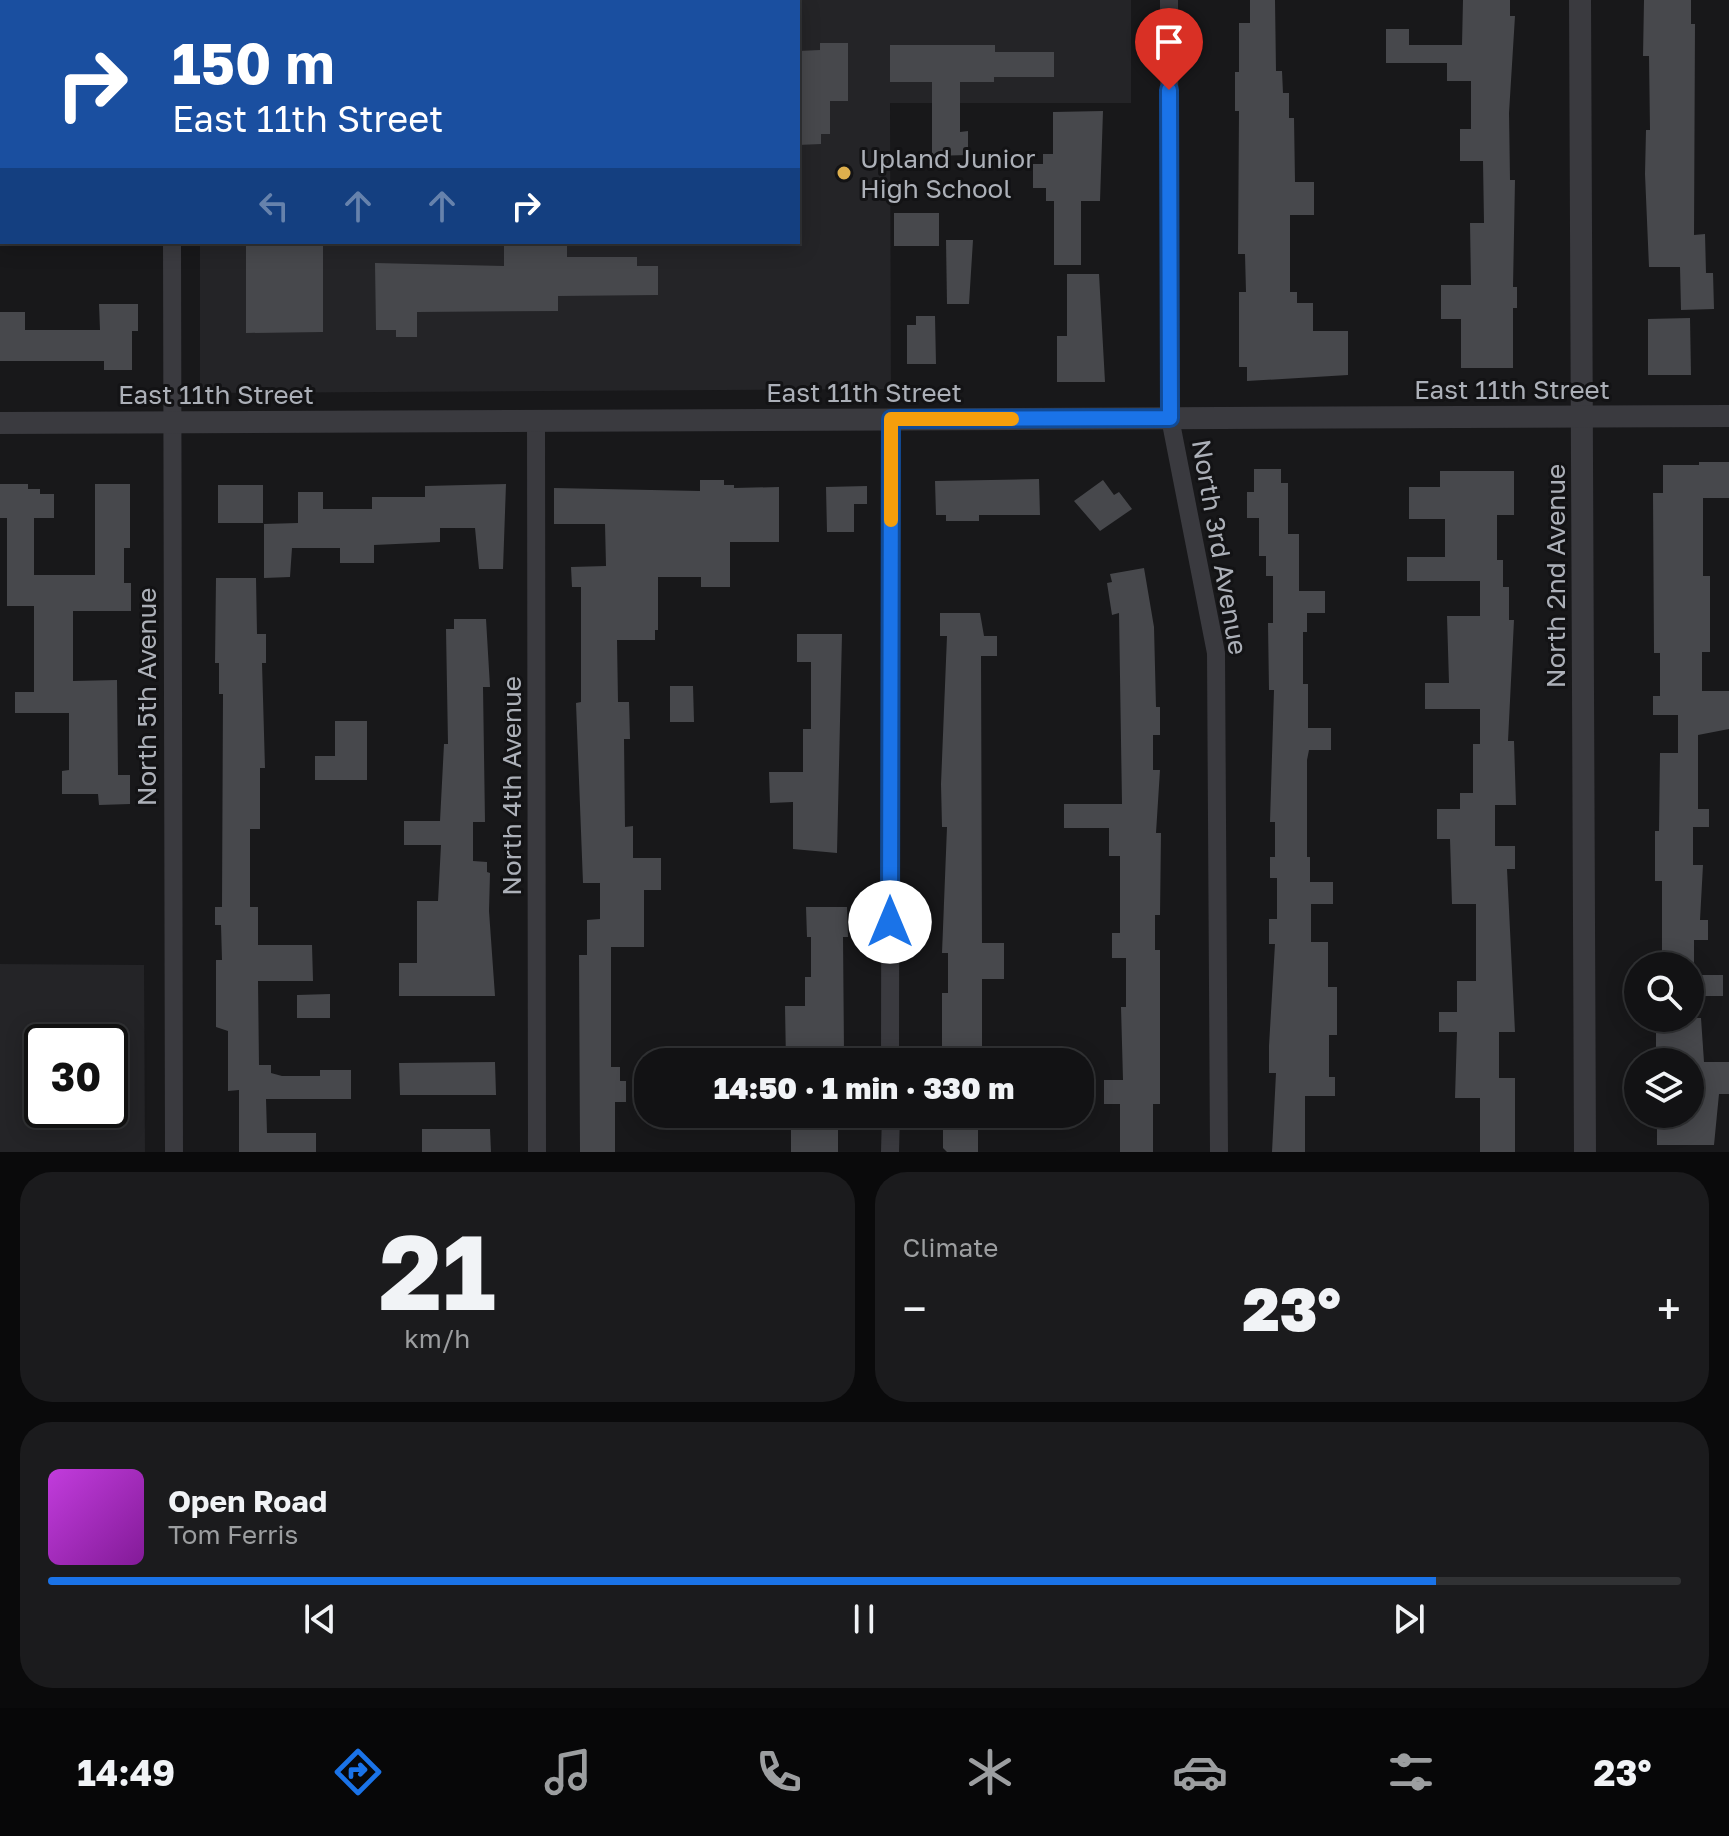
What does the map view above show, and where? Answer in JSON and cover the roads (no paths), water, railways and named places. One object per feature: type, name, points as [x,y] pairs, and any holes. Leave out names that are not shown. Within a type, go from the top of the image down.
[{"type":"street","name":"North 3rd Avenue","points":[[1169,0],[1170,418],[1216,653],[1219,1152]]},
{"type":"street","name":"North 2nd Avenue","points":[[1580,0],[1585,1152]]},
{"type":"street","name":"North 5th Avenue","points":[[172,244],[174,1152]]},
{"type":"street","name":"East 11th Street","points":[[0,423],[1729,416]]},
{"type":"street","points":[[890,1048],[891,419]]},
{"type":"street","name":"North 4th Avenue","points":[[536,421],[537,1152]]},
{"type":"street","points":[[890,1152],[891,1128]]},
{"type":"place","name":"Upland Junior High School","points":[[844,173]]}]
